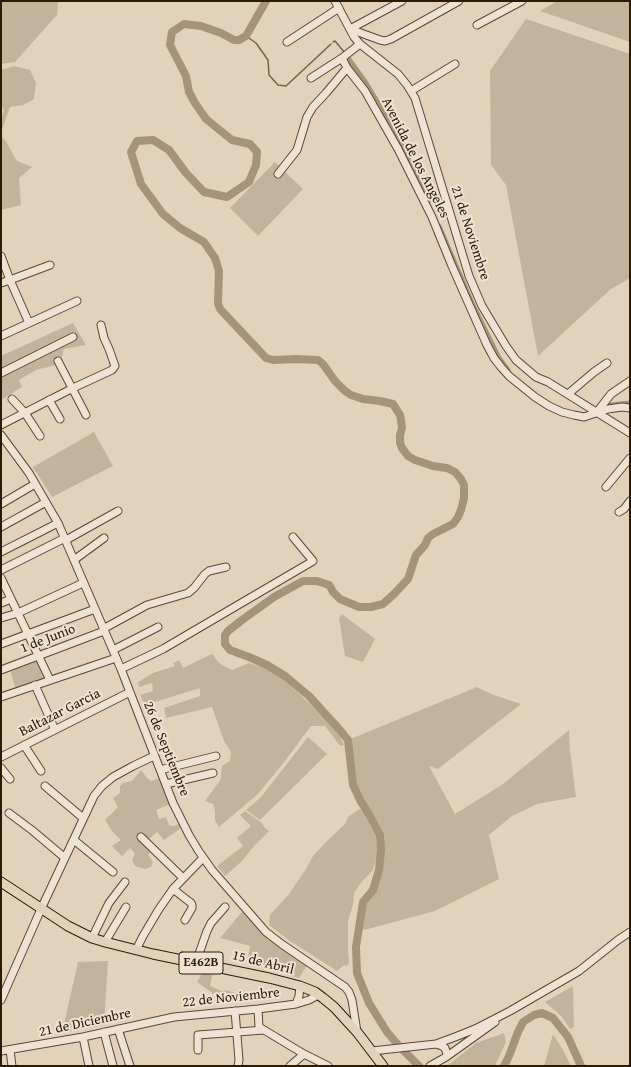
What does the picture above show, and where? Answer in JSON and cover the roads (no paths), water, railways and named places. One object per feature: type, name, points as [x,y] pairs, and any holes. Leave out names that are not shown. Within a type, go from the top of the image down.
[{"type":"main road","name":"15 de Abril","points":[[1,882],[41,909],[92,938],[136,950],[251,974],[300,986],[318,995],[334,1007],[357,1032],[383,1066]]},
{"type":"street","points":[[350,29],[402,1]]},
{"type":"street","points":[[350,29],[385,41],[459,1]]},
{"type":"street","points":[[478,25],[522,1]]},
{"type":"street","points":[[287,42],[338,4]]},
{"type":"street","name":"21 de Noviembre","points":[[338,4],[354,37],[360,44],[396,72],[411,91],[418,108],[458,264],[473,286],[482,306],[499,336],[521,364],[536,377],[548,382],[630,433]]},
{"type":"street","points":[[312,78],[360,44]]},
{"type":"street","name":"Avenida de los Angeles","points":[[342,58],[365,91],[388,130],[432,218],[458,264],[494,358],[508,376],[534,398],[562,412],[584,417],[608,409],[622,407],[630,408]]},
{"type":"street","points":[[411,91],[455,64]]},
{"type":"street","points":[[278,174],[297,150],[307,117],[313,107],[348,68]]},
{"type":"street","points":[[1,256],[29,323]]},
{"type":"street","points":[[1,283],[50,265]]},
{"type":"street","points":[[1,336],[77,301]]},
{"type":"street","points":[[1,425],[72,388],[112,370],[115,366],[104,338],[101,325]]},
{"type":"street","points":[[1,373],[73,337]]},
{"type":"street","points":[[58,361],[86,415]]},
{"type":"street","points":[[568,394],[607,363]]},
{"type":"street","points":[[597,412],[606,399],[630,381]]},
{"type":"street","points":[[12,399],[25,413],[40,436]]},
{"type":"street","points":[[49,400],[60,419]]},
{"type":"street","name":"26 de Septiembre","points":[[2,440],[22,464],[58,523],[121,669],[154,756],[181,820],[189,835],[203,858],[266,932],[345,987],[352,1000],[357,1032]]},
{"type":"street","points":[[606,488],[630,458]]},
{"type":"street","points":[[1,504],[35,484]]},
{"type":"street","points":[[1,527],[46,502]]},
{"type":"street","points":[[619,512],[630,502]]},
{"type":"street","points":[[1,570],[118,511]]},
{"type":"street","points":[[1,552],[58,523]]},
{"type":"street","points":[[121,669],[163,649],[313,561],[293,537]]},
{"type":"street","points":[[74,560],[104,538]]},
{"type":"street","name":"1 de Junio","points":[[1,670],[104,630],[147,605],[188,593],[194,588],[204,574],[209,571],[226,567]]},
{"type":"street","points":[[1,578],[50,680]]},
{"type":"street","points":[[1,618],[18,613],[83,583]]},
{"type":"street","points":[[1,603],[11,599]]},
{"type":"street","points":[[1,644],[95,609]]},
{"type":"street","points":[[113,650],[158,627]]},
{"type":"street","points":[[1,697],[116,658]]},
{"type":"street","points":[[36,685],[55,730]]},
{"type":"street","name":"Baltazar Garcia","points":[[1,757],[130,692]]},
{"type":"street","points":[[24,745],[41,771]]},
{"type":"street","points":[[1,1000],[41,909],[94,796],[102,786],[113,777],[154,756]]},
{"type":"street","points":[[160,770],[216,756]]},
{"type":"street","points":[[1,768],[10,779]]},
{"type":"street","points":[[166,784],[213,773]]},
{"type":"street","points":[[45,786],[83,818]]},
{"type":"street","points":[[9,813],[65,858]]},
{"type":"street","points":[[141,837],[183,878]]},
{"type":"street","points":[[74,840],[113,872]]},
{"type":"street","points":[[136,950],[159,908],[173,889],[203,858]]},
{"type":"street","points":[[92,938],[106,908],[125,882]]},
{"type":"street","points":[[173,889],[191,903],[192,908],[185,920]]},
{"type":"street","points":[[105,942],[126,907]]},
{"type":"street","points":[[196,962],[206,931],[225,907]]},
{"type":"street","points":[[372,1051],[433,1044],[462,1034],[510,1011],[579,971],[630,932]]},
{"type":"street","name":"22 de Noviembre","points":[[174,1018],[296,1004],[300,986]]},
{"type":"street","points":[[296,1004],[309,1000],[318,995]]},
{"type":"street","points":[[258,1009],[259,1027],[325,1065]]},
{"type":"street","points":[[235,1011],[239,1060],[238,1066]]},
{"type":"street","points":[[430,1066],[445,1058],[477,1036],[510,1011]]},
{"type":"street","name":"21 de Diciembre","points":[[1,1052],[174,1018]]},
{"type":"street","points":[[118,1029],[130,1066]]},
{"type":"street","points":[[198,1050],[198,1034],[264,1030]]},
{"type":"street","points":[[104,1032],[113,1066]]},
{"type":"street","points":[[83,1037],[89,1066]]},
{"type":"street","points":[[433,1044],[445,1048],[445,1058]]},
{"type":"street","points":[[10,1050],[12,1066]]},
{"type":"street","points":[[290,1066],[304,1054]]},
{"type":"waterway","points":[[266,1],[246,36],[239,40],[234,40],[221,33],[201,26],[184,24],[172,32],[170,45],[186,76],[189,92],[206,119],[232,140],[250,144],[257,152],[256,165],[249,182],[227,197],[204,192],[186,173],[169,150],[153,140],[137,141],[131,152],[141,184],[163,214],[180,228],[204,242],[215,258],[219,271],[218,303],[220,309],[266,358],[273,360],[318,360],[323,364],[335,381],[351,395],[363,399],[393,404],[400,415],[401,420],[402,428],[400,443],[408,456],[415,460],[433,466],[447,468],[455,472],[464,485],[464,498],[458,517],[453,524],[428,538],[425,545],[416,555],[408,579],[383,604],[371,607],[359,607],[340,599],[329,585],[317,581],[303,581],[274,597],[242,620],[225,635],[225,644],[230,650],[267,665],[285,676],[309,696],[348,740],[353,785],[380,835],[381,850],[379,870],[373,890],[363,902],[356,947],[357,973],[369,1003],[387,1032],[419,1066]]},
{"type":"waterway","points":[[246,36],[256,43],[268,60],[269,75],[278,85],[286,86],[331,44]]},
{"type":"waterway","points":[[333,42],[335,41],[345,53]]},
{"type":"waterway","points":[[348,58],[366,83],[401,142],[428,202]]},
{"type":"waterway","points":[[439,226],[472,303],[499,358],[508,370]]},
{"type":"waterway","points":[[601,408],[611,405],[630,403]]},
{"type":"waterway","points":[[504,1066],[523,1022],[534,1015],[542,1013],[553,1018],[568,1037],[581,1066]]}]
